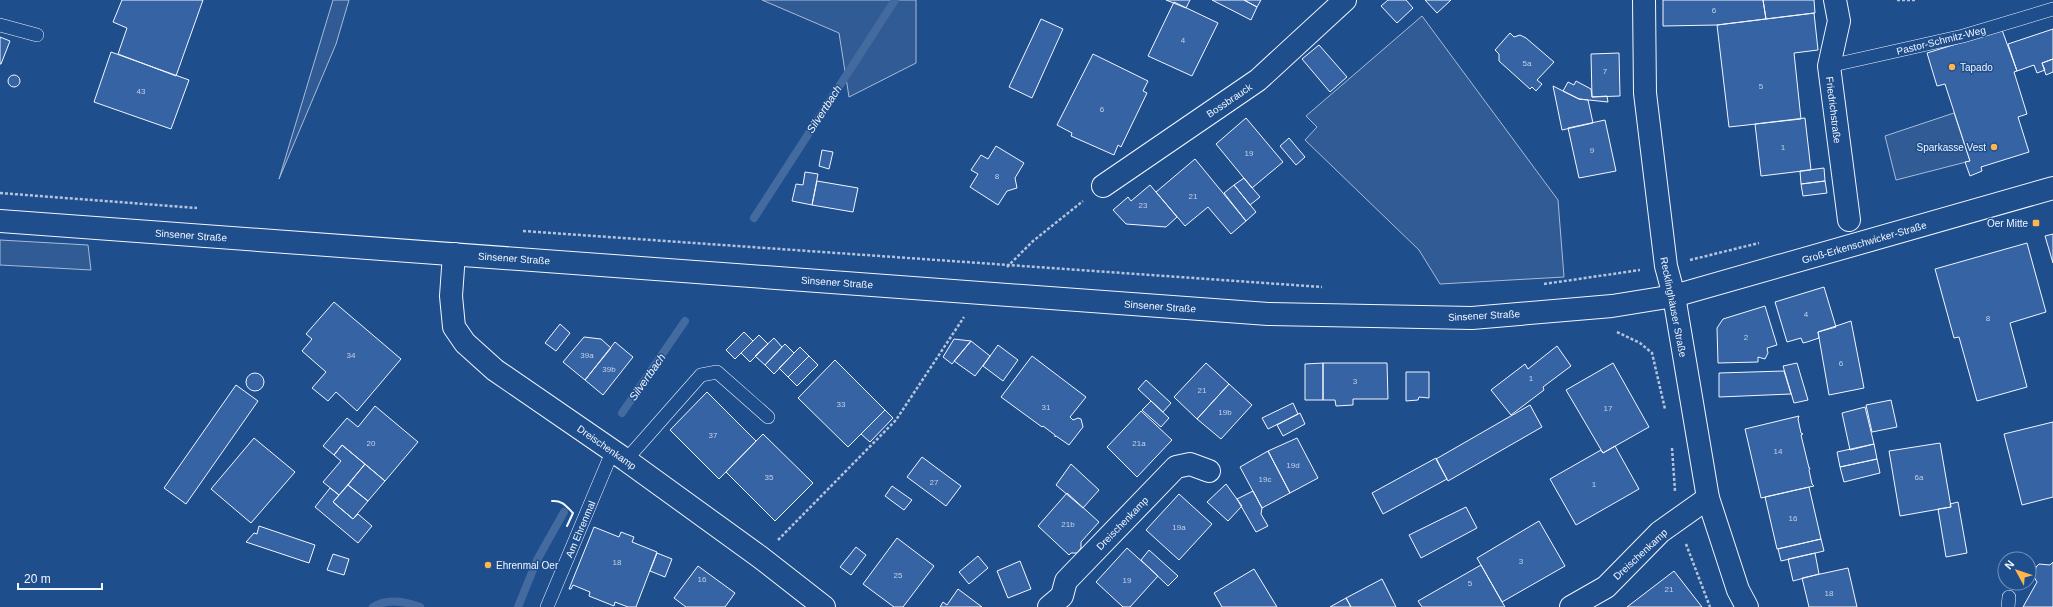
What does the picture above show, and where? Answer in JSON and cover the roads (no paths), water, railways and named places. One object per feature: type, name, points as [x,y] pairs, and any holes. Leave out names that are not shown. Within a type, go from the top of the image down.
[{"type":"street","name":"Bossbrauck","points":[[1102,186],[1258,80],[1345,0]]},
{"type":"street","name":"Recklinghäuser Straße","points":[[1644,0],[1645,93],[1666,266],[1674,296],[1708,498],[1738,590],[1747,607]]},
{"type":"street","name":"Friedrichstraße","points":[[1835,0],[1839,21],[1828,66],[1849,220]]},
{"type":"street","name":"Groß-Erkenschwicker-Straße","points":[[1674,296],[1904,230],[2020,199],[2053,188]]},
{"type":"street","name":"Sinsener Straße","points":[[0,221],[980,293],[1300,314],[1472,318],[1612,306],[1674,296]]},
{"type":"street","name":"Dreischenkamp","points":[[454,254],[451,296],[454,327],[465,343],[495,370],[620,455],[760,557],[824,607]]},
{"type":"street","name":"Dreischenkamp","points":[[1049,607],[1062,596],[1066,581],[1176,467],[1190,464],[1209,471]]},
{"type":"street","name":"Dreischenkamp","points":[[1571,607],[1606,587],[1660,532],[1708,498]]},
{"type":"lane","name":"Pastor-Schmitz-Weg","points":[[1828,66],[1963,36],[2053,9]]},
{"type":"lane","points":[[0,25],[37,35]]},
{"type":"lane","name":"Am Ehrenmal","points":[[547,607],[620,455],[700,375],[717,372],[768,417]]},
{"type":"waterway","name":"Silvertbach","points":[[754,218],[895,0]]},
{"type":"waterway","name":"Silvertbach","points":[[622,413],[685,321]]},
{"type":"waterway","name":"Silvertbach","points":[[518,607],[537,560],[564,512]]},
{"type":"waterway","name":"Silvertbach","points":[[373,607],[390,601],[408,603],[420,607]]},
{"type":"place","name":"Tapado","points":[[1952,67]]},
{"type":"place","name":"Sparkasse Vest","points":[[1994,147]]},
{"type":"place","name":"Oer Mitte","points":[[2036,223]]},
{"type":"place","name":"Ehrenmal Oer","points":[[488,565]]}]
